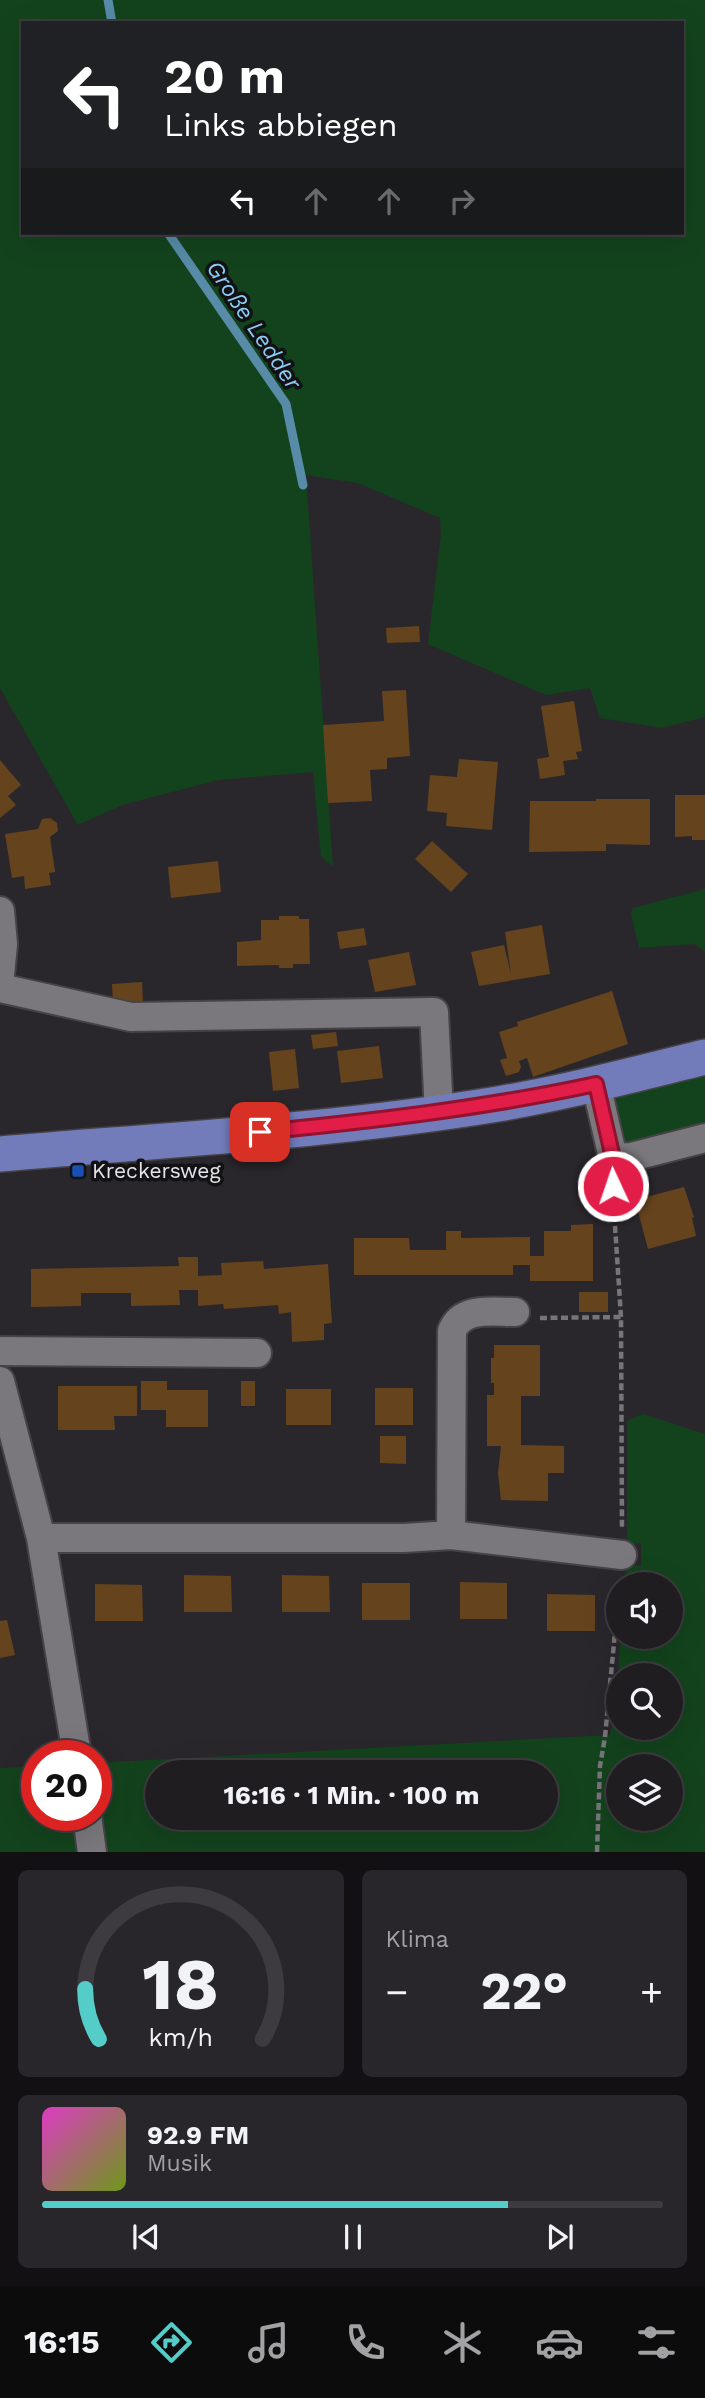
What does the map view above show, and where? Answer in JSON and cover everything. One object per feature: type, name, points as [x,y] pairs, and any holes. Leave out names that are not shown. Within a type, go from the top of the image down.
[{"type":"main road","points":[[0,1154],[439,1113],[538,1097],[705,1057]]},
{"type":"street","points":[[0,911],[3,944],[0,975]]},
{"type":"street","points":[[0,988],[131,1017],[434,1012],[439,1113]]},
{"type":"street","points":[[596,1084],[613,1158],[614,1200]]},
{"type":"street","points":[[613,1158],[631,1157],[705,1138]]},
{"type":"street","points":[[451,1535],[452,1331],[455,1322],[464,1315],[475,1312],[515,1312]]},
{"type":"street","points":[[0,1351],[257,1353]]},
{"type":"street","points":[[0,1381],[41,1538],[75,1740]]},
{"type":"street","points":[[41,1538],[404,1538],[451,1535],[622,1555]]},
{"type":"street","points":[[89,1831],[92,1852]]},
{"type":"path","points":[[614,1200],[621,1317],[622,1555]]},
{"type":"path","points":[[515,1312],[531,1318],[621,1317]]},
{"type":"path","points":[[597,1852],[600,1766],[613,1649]]},
{"type":"green space","points":[[0,0],[705,0],[705,717],[662,728],[600,718],[590,688],[546,695],[428,644],[441,534],[440,518],[358,483],[306,475],[333,866],[321,857],[313,772],[218,780],[122,805],[78,825],[0,688]]},
{"type":"green space","points":[[705,889],[705,951],[694,944],[639,948],[631,914],[633,908]]},
{"type":"green space","points":[[705,1071],[705,1129],[623,1145],[611,1106],[623,1093]]},
{"type":"green space","points":[[643,1414],[705,1434],[705,1852],[102,1852],[99,1831],[112,1831],[112,1762],[145,1760],[145,1830],[558,1830],[558,1760],[151,1760],[606,1735],[606,1740],[683,1740],[683,1663],[619,1663],[620,1649],[683,1649],[683,1572],[626,1572],[627,1564],[641,1566],[641,1543],[631,1545],[627,1542],[627,1421]]},
{"type":"green space","points":[[21,1767],[21,1831],[84,1831],[87,1852],[0,1852],[0,1768]]},
{"type":"building","points":[[419,626],[420,642],[387,643],[386,628]]},
{"type":"building","points":[[406,690],[410,756],[387,758],[387,769],[370,770],[372,801],[328,803],[323,725],[384,721],[382,691]]},
{"type":"building","points":[[574,701],[582,751],[576,752],[578,759],[563,761],[565,775],[540,779],[537,759],[549,757],[541,706]]},
{"type":"building","points":[[459,759],[498,762],[492,830],[446,826],[447,813],[427,811],[430,775],[457,777]]},
{"type":"building","points":[[0,760],[21,785],[8,796],[16,805],[0,818]]},
{"type":"building","points":[[675,795],[705,795],[705,840],[692,840],[692,836],[675,837]]},
{"type":"building","points":[[650,799],[650,845],[606,844],[606,851],[529,852],[530,801]]},
{"type":"building","points":[[50,818],[57,823],[58,831],[50,837],[55,872],[49,873],[51,885],[25,889],[24,876],[12,878],[5,834],[38,829],[42,819]]},
{"type":"building","points":[[432,841],[468,874],[451,892],[415,859]]},
{"type":"building","points":[[218,861],[221,892],[171,898],[168,867]]},
{"type":"building","points":[[279,916],[309,919],[310,964],[293,964],[293,968],[279,968],[279,965],[237,966],[237,942],[261,940],[261,920],[279,920]]},
{"type":"building","points":[[542,925],[550,974],[479,986],[471,952],[504,945],[511,974],[505,932]]},
{"type":"building","points":[[364,928],[367,945],[340,949],[337,932]]},
{"type":"building","points":[[409,952],[416,985],[375,992],[368,960]]},
{"type":"building","points":[[142,982],[143,1002],[113,1004],[112,984]]},
{"type":"building","points":[[612,991],[628,1044],[533,1077],[527,1058],[519,1061],[519,1072],[506,1076],[500,1060],[507,1058],[499,1032],[518,1026],[517,1022]]},
{"type":"building","points":[[336,1032],[338,1046],[313,1049],[311,1035]]},
{"type":"building","points":[[379,1046],[383,1078],[341,1083],[337,1051]]},
{"type":"building","points":[[295,1049],[299,1088],[273,1091],[269,1052]]},
{"type":"building","points":[[684,1187],[694,1217],[696,1236],[648,1249],[635,1200]]},
{"type":"building","points":[[593,1224],[593,1281],[530,1281],[530,1265],[513,1265],[513,1275],[354,1275],[354,1238],[409,1238],[410,1250],[446,1250],[446,1231],[461,1231],[461,1238],[530,1237],[530,1256],[544,1256],[544,1231],[571,1231],[571,1225]]},
{"type":"building","points":[[178,1257],[198,1257],[198,1276],[222,1275],[221,1263],[263,1261],[264,1269],[328,1264],[332,1323],[324,1324],[324,1340],[292,1342],[291,1312],[279,1314],[278,1305],[224,1309],[223,1304],[198,1306],[198,1290],[179,1290],[180,1305],[131,1306],[131,1293],[81,1293],[81,1306],[31,1307],[31,1269],[179,1266]]},
{"type":"building","points":[[579,1292],[608,1292],[608,1312],[579,1312]]},
{"type":"building","points":[[494,1345],[540,1345],[540,1396],[521,1396],[521,1445],[564,1446],[564,1473],[548,1473],[548,1501],[501,1500],[498,1473],[501,1446],[487,1446],[487,1395],[494,1395],[491,1358],[494,1358]]},
{"type":"building","points":[[141,1381],[167,1381],[167,1390],[208,1390],[208,1427],[166,1427],[166,1410],[141,1410]]},
{"type":"building","points":[[241,1381],[255,1381],[255,1406],[241,1406]]},
{"type":"building","points":[[58,1386],[137,1386],[137,1416],[114,1416],[115,1430],[58,1430]]},
{"type":"building","points":[[375,1388],[413,1388],[413,1425],[375,1425]]},
{"type":"building","points":[[286,1389],[331,1389],[331,1425],[286,1425]]},
{"type":"building","points":[[380,1436],[406,1436],[406,1464],[380,1463]]},
{"type":"building","points":[[184,1575],[231,1576],[232,1612],[184,1612]]},
{"type":"building","points":[[282,1575],[329,1576],[330,1612],[282,1612]]},
{"type":"building","points":[[460,1582],[507,1583],[507,1619],[460,1619]]},
{"type":"building","points":[[362,1583],[410,1583],[410,1620],[362,1620]]},
{"type":"building","points":[[95,1584],[142,1585],[143,1621],[95,1621]]},
{"type":"building","points":[[547,1594],[595,1595],[595,1631],[547,1631]]},
{"type":"building","points":[[7,1620],[15,1655],[0,1658],[0,1621]]},
{"type":"waterway","name":"Große Ledder","points":[[108,0],[112,21]]},
{"type":"waterway","name":"Große Ledder","points":[[169,235],[286,404],[303,485]]},
{"type":"place","name":"Kreckersweg","points":[[78,1171]]},
{"type":"route","points":[[260,1132],[439,1113],[538,1097],[596,1084],[613,1158],[613,1186]]}]
